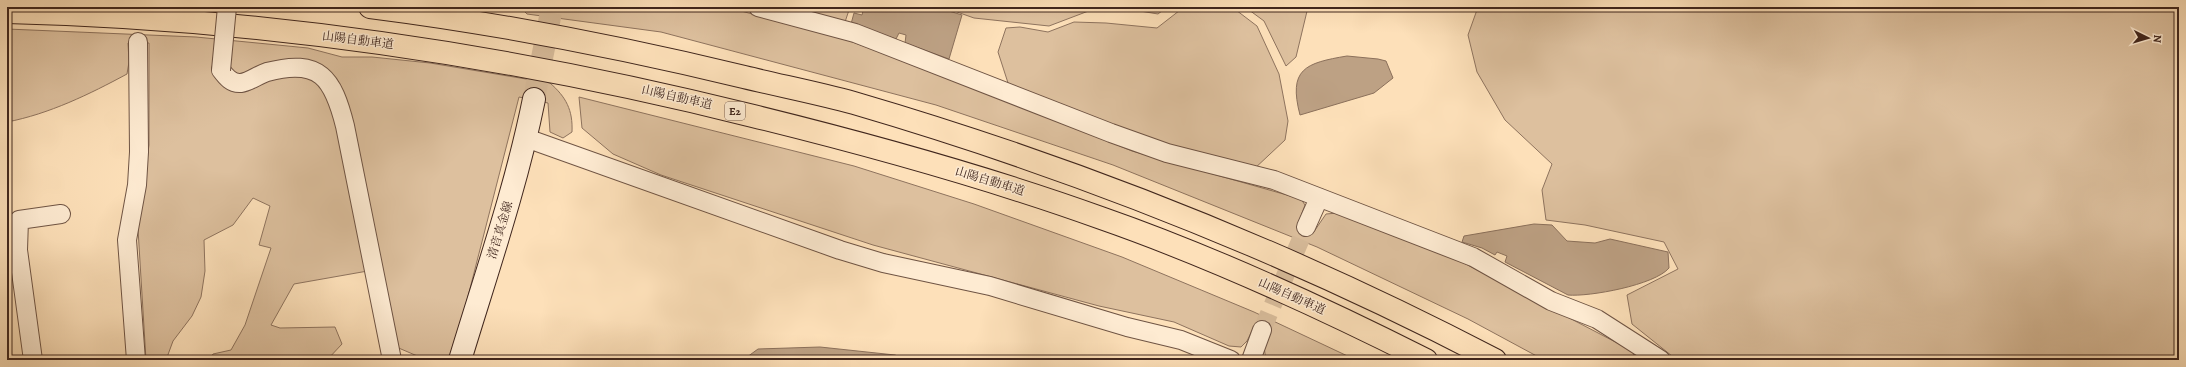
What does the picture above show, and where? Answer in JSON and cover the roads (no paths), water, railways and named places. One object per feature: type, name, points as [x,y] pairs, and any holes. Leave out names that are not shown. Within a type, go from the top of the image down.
[{"type":"highway","points":[[370,7],[452,18],[567,38],[686,63],[853,103],[1113,188],[1225,232],[1326,276],[1495,360]]},
{"type":"highway","name":"山陽自動車道","points":[[7,12],[182,21],[332,36],[455,53],[560,72],[673,96],[848,139],[1002,184],[1104,219],[1220,264],[1313,304],[1426,360]]},
{"type":"main road","name":"清音真金線","points":[[460,360],[526,138],[534,99]]},
{"type":"street","points":[[227,7],[221,70],[228,80],[241,83],[266,72],[295,68],[314,70],[327,79],[339,101],[392,360]]},
{"type":"street","points":[[758,7],[855,33],[1111,133],[1167,153],[1274,180],[1473,257],[1551,301],[1597,319],[1655,358]]},
{"type":"street","points":[[136,360],[127,240],[137,185],[139,152],[138,42]]},
{"type":"street","points":[[526,138],[840,250],[883,263],[990,286],[1127,327],[1181,340],[1231,360]]},
{"type":"street","points":[[1306,227],[1319,198]]},
{"type":"street","points":[[33,360],[12,252],[19,220],[61,214]]},
{"type":"street","points":[[1251,360],[1262,330]]},
{"type":"tunnel","points":[[534,99],[552,7]]},
{"type":"tunnel","points":[[1262,330],[1306,227]]}]
